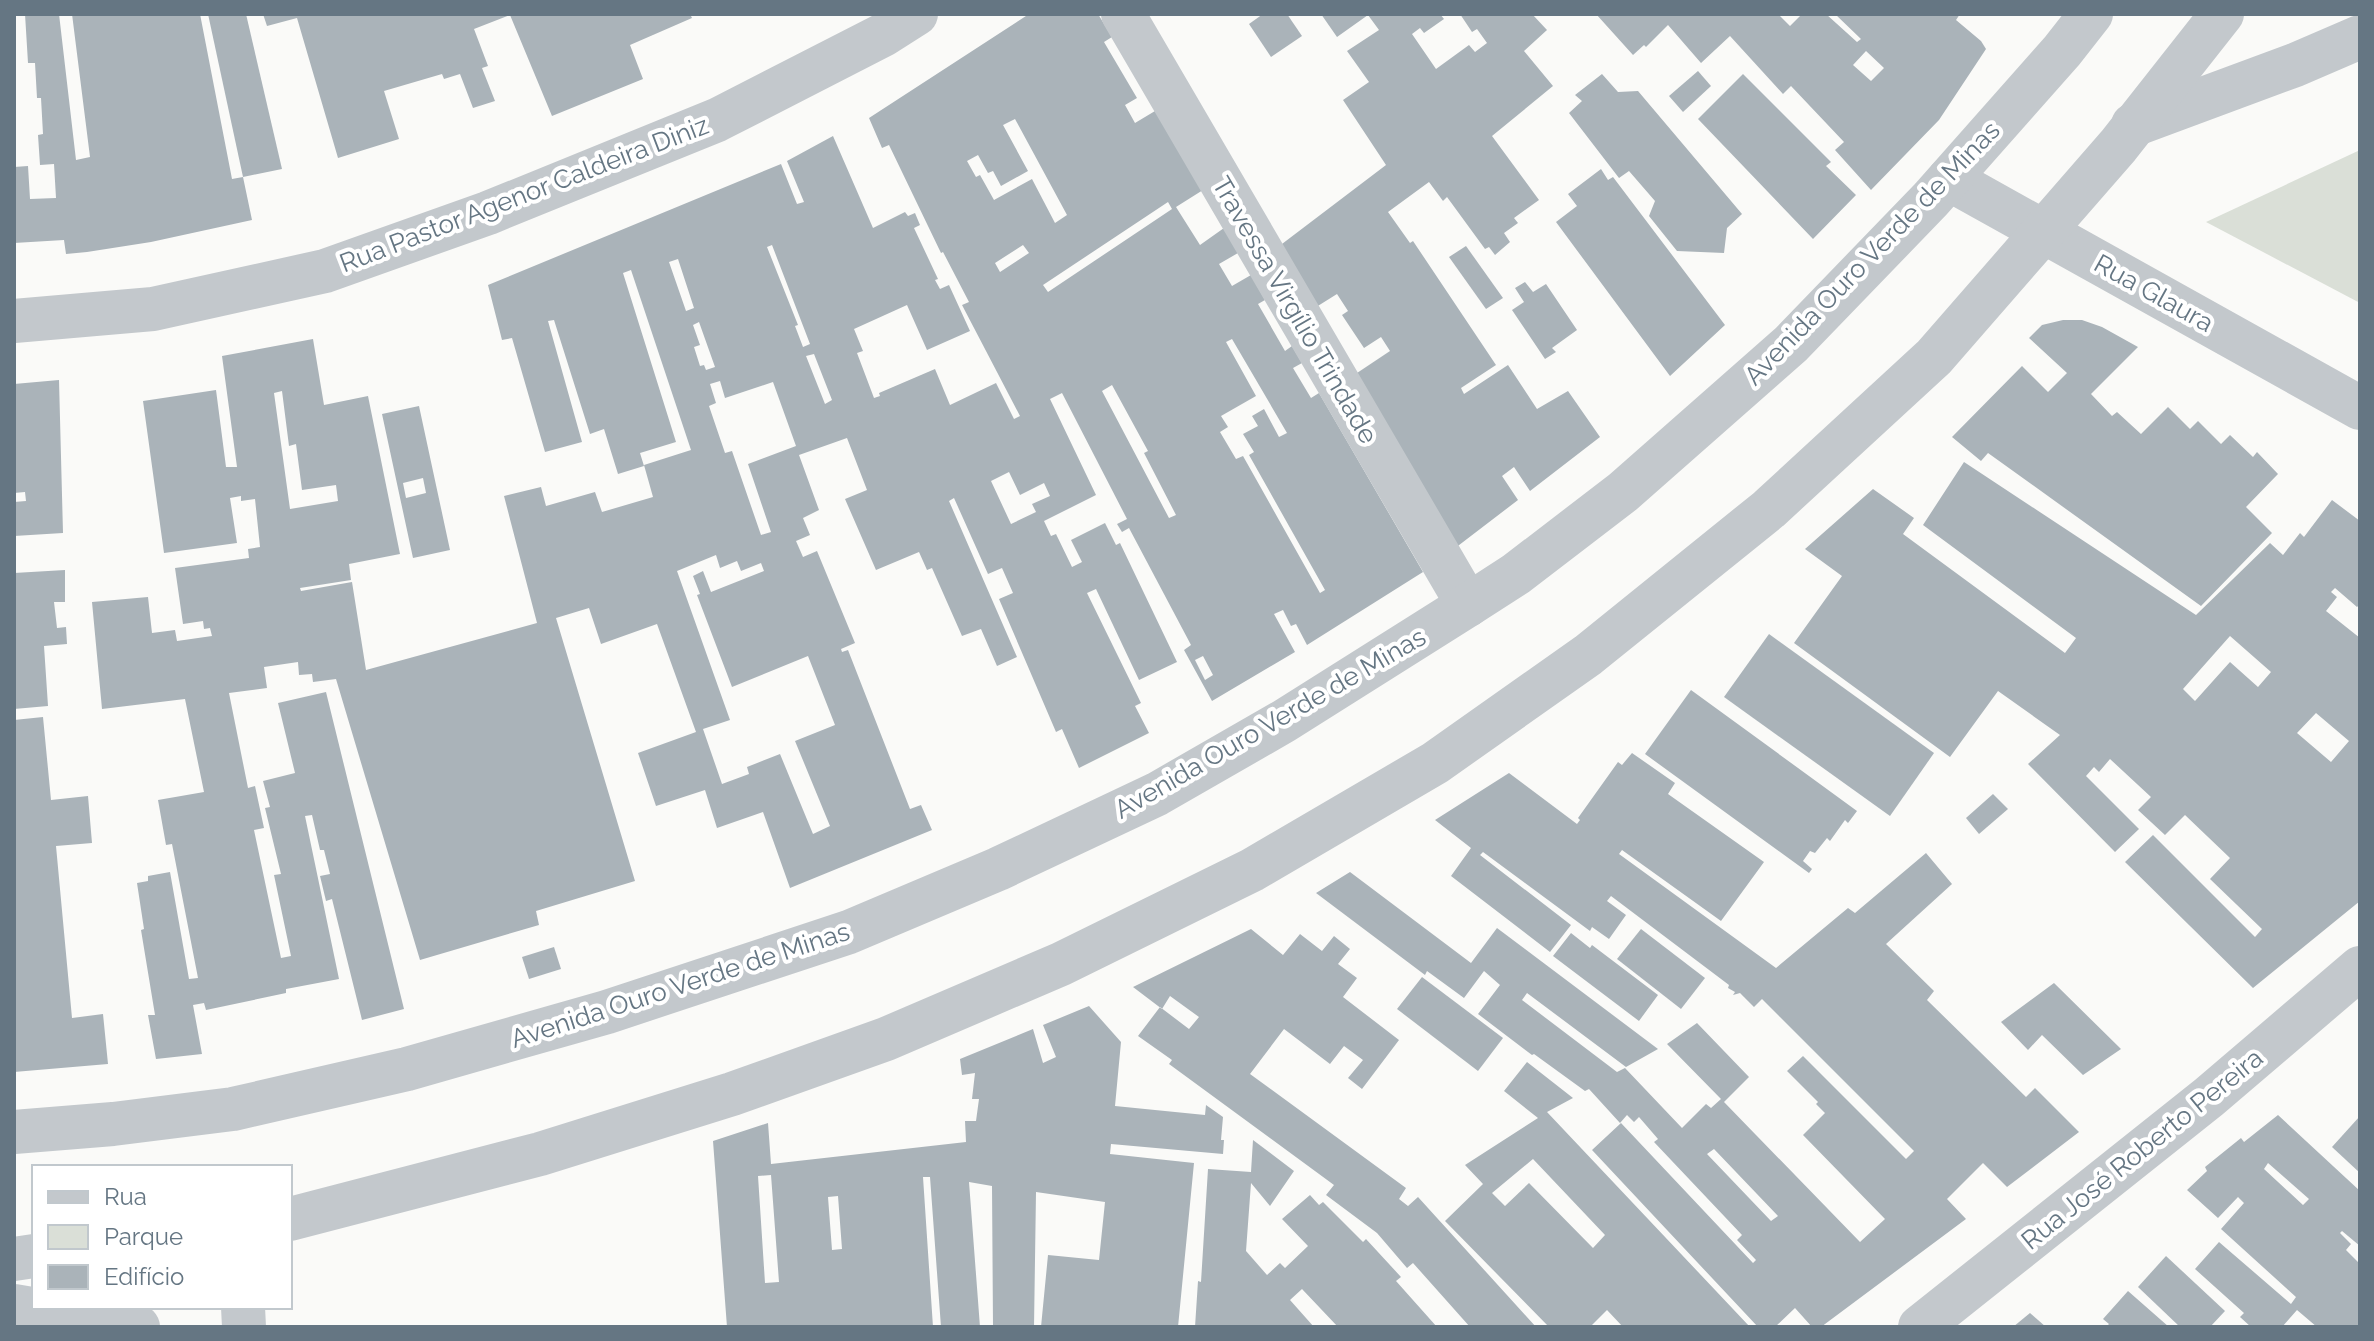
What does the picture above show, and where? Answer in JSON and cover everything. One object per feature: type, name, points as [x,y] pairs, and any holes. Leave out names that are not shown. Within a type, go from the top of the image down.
[{"type":"street","name":"Rua Pastor Agenor Caldeira Diniz","points":[[14,321],[153,309],[325,271],[488,213],[717,120],[883,35],[916,14]]},
{"type":"street","name":"Travessa Virgílio Trindade","points":[[1123,14],[1468,605]]},
{"type":"street","name":"Avenida Ouro Verde de Minas","points":[[14,1132],[233,1109],[407,1069],[607,1012],[849,932],[998,869],[1157,794],[1284,721],[1516,574],[1623,492],[1780,354],[1949,179],[2091,14]]},
{"type":"street","points":[[292,1218],[540,1154],[732,1094],[886,1039],[1061,964],[1252,870],[1435,763],[1588,655],[1769,509],[1934,357],[2133,125],[2222,14]]},
{"type":"street","points":[[2133,125],[2295,65],[2360,37]]},
{"type":"street","name":"Rua Glaura","points":[[1949,179],[2360,408]]},
{"type":"street","name":"Rua José Roberto Pereira","points":[[1920,1327],[2209,1097],[2360,968]]},
{"type":"street","points":[[14,1306],[138,1327]]},
{"type":"green space","points":[[2360,150],[2360,303],[2206,222]]},
{"type":"building","points":[[25,14],[59,14],[76,160],[90,157],[72,14],[200,14],[232,179],[243,177],[252,220],[87,252],[66,254],[64,240],[14,243],[14,167],[28,166],[30,199],[56,198],[54,164],[40,165],[38,135],[43,134],[41,98],[37,98],[35,63],[28,63]]},
{"type":"building","points":[[208,14],[246,14],[282,169],[243,177]]},
{"type":"building","points":[[263,14],[690,14],[692,18],[630,45],[643,79],[552,116],[510,15],[474,29],[488,66],[482,68],[495,101],[473,108],[460,74],[444,79],[442,74],[384,91],[399,139],[338,158],[297,18],[267,26]]},
{"type":"building","points":[[1029,14],[1098,14],[1112,37],[1104,42],[1137,98],[1125,105],[1135,123],[1155,111],[1203,190],[1176,207],[1200,245],[1224,228],[1238,253],[1219,264],[1232,286],[1251,275],[1265,300],[1258,304],[1285,351],[1292,346],[1302,363],[1293,368],[1311,398],[1319,393],[1423,572],[1307,645],[1296,624],[1291,626],[1283,610],[1274,614],[1295,652],[1212,701],[1184,650],[1191,645],[1129,528],[1122,532],[1117,524],[1127,519],[1062,393],[1050,399],[1096,495],[1044,521],[1051,536],[1056,534],[1072,567],[1082,562],[1071,540],[1105,523],[1116,545],[1120,543],[1177,662],[1139,680],[1096,589],[1087,593],[1141,703],[1135,706],[1149,733],[1079,768],[1062,729],[1056,732],[999,599],[1013,593],[1002,568],[988,574],[954,498],[949,501],[1017,657],[997,666],[981,629],[962,636],[932,568],[927,570],[919,552],[876,570],[845,499],[867,490],[847,438],[799,455],[819,510],[803,518],[810,535],[796,541],[803,557],[817,551],[855,643],[841,649],[842,652],[848,650],[910,809],[921,805],[932,830],[790,888],[763,812],[717,828],[705,790],[656,806],[638,753],[696,732],[657,624],[601,644],[589,608],[556,618],[635,881],[536,911],[539,925],[420,960],[336,679],[313,682],[312,674],[299,675],[298,662],[264,667],[267,688],[229,693],[248,788],[255,786],[264,828],[254,830],[281,958],[291,956],[274,875],[281,874],[265,808],[270,807],[263,781],[295,773],[278,703],[326,692],[404,1009],[362,1020],[332,899],[326,901],[320,876],[330,874],[324,850],[320,850],[312,815],[305,816],[339,979],[206,1010],[204,1003],[193,1005],[202,1054],[156,1059],[148,1015],[155,1015],[137,883],[148,881],[148,876],[170,872],[189,979],[198,978],[172,844],[166,845],[158,800],[204,792],[185,699],[102,709],[92,602],[148,597],[152,633],[175,630],[177,641],[212,636],[210,628],[204,629],[203,621],[183,624],[175,568],[249,558],[248,549],[260,547],[255,499],[241,501],[241,496],[230,498],[237,543],[164,553],[143,401],[216,390],[226,467],[237,467],[222,356],[313,339],[324,405],[368,396],[400,554],[349,564],[351,580],[300,588],[301,591],[352,582],[366,670],[537,623],[504,496],[541,487],[546,506],[595,492],[602,512],[653,497],[644,465],[691,450],[631,270],[623,273],[676,442],[640,453],[644,466],[618,474],[604,429],[590,434],[554,320],[548,321],[582,442],[545,452],[512,338],[502,340],[488,285],[781,164],[797,204],[804,202],[787,161],[833,136],[873,228],[905,212],[908,216],[915,213],[920,225],[914,228],[938,279],[935,280],[940,289],[949,285],[970,331],[927,350],[907,305],[854,329],[863,351],[857,353],[874,398],[935,369],[950,405],[996,383],[1014,419],[1020,416],[962,305],[969,302],[941,253],[889,145],[882,148],[869,118]],"holes":[[[1015,119],[1067,215],[1055,223],[1032,179],[994,200],[980,175],[976,177],[967,161],[978,155],[988,173],[993,171],[1001,186],[1028,171],[1003,125]],[[1168,202],[1172,209],[1048,292],[1043,285]],[[772,245],[810,344],[803,347],[795,326],[798,325],[767,247]],[[1023,245],[1029,253],[1000,272],[995,263]],[[678,259],[694,308],[686,311],[669,262]],[[699,322],[715,367],[706,370],[704,365],[700,366],[694,347],[700,345],[693,325]],[[1232,339],[1287,433],[1279,437],[1264,409],[1252,416],[1258,426],[1243,434],[1254,452],[1249,455],[1325,590],[1320,593],[1243,456],[1236,459],[1220,432],[1228,427],[1221,416],[1256,396],[1226,342]],[[814,354],[832,400],[825,404],[806,356]],[[720,381],[725,398],[773,382],[796,446],[748,464],[771,532],[761,535],[732,451],[725,453],[709,406],[716,403],[710,384]],[[1112,385],[1148,451],[1144,453],[1176,515],[1169,518],[1102,391]],[[282,391],[289,446],[296,444],[302,490],[336,485],[338,501],[290,509],[274,393]],[[1009,472],[1020,495],[1044,483],[1050,496],[1032,504],[1036,512],[1011,524],[991,481]],[[716,555],[720,568],[737,561],[741,571],[761,563],[764,571],[711,592],[703,571],[693,576],[700,594],[697,595],[732,687],[808,656],[835,725],[795,741],[830,826],[813,834],[780,754],[747,767],[749,774],[722,784],[703,729],[730,720],[677,571]],[[1203,656],[1213,675],[1205,680],[1195,660]]]},
{"type":"building","points":[[1263,14],[1287,14],[1302,36],[1271,57],[1249,24]]},
{"type":"building","points":[[1321,14],[1440,14],[1444,19],[1424,33],[1420,28],[1412,34],[1436,69],[1469,45],[1475,52],[1487,43],[1477,29],[1472,32],[1460,14],[1532,14],[1547,30],[1524,51],[1553,86],[1492,136],[1539,200],[1514,218],[1518,223],[1504,233],[1510,242],[1495,255],[1489,247],[1485,249],[1447,197],[1443,201],[1429,182],[1388,212],[1410,243],[1413,241],[1496,365],[1461,388],[1464,394],[1508,365],[1537,409],[1568,391],[1600,437],[1530,491],[1514,467],[1502,476],[1518,500],[1450,552],[1351,377],[1390,351],[1381,337],[1364,348],[1342,315],[1348,311],[1337,294],[1313,309],[1278,247],[1386,165],[1343,100],[1369,82],[1347,51],[1379,30],[1368,15],[1337,37]]},
{"type":"building","points":[[1596,14],[1778,14],[1790,26],[1802,14],[1826,14],[1857,42],[1861,39],[1835,14],[1960,14],[1956,20],[1986,49],[1939,120],[1871,190],[1835,150],[1844,142],[1791,86],[1783,94],[1730,36],[1701,63],[1668,25],[1633,55]],"holes":[[[1866,51],[1884,68],[1871,81],[1853,65]]]},
{"type":"building","points":[[1698,71],[1711,86],[1683,112],[1669,96]]},
{"type":"building","points":[[1602,74],[1618,92],[1638,91],[1742,214],[1727,228],[1724,253],[1677,251],[1649,216],[1655,201],[1629,171],[1619,178],[1569,113],[1582,101],[1575,95]]},
{"type":"building","points":[[1743,74],[1831,162],[1826,166],[1856,195],[1813,239],[1698,119]]},
{"type":"building","points":[[1601,169],[1608,180],[1613,177],[1725,325],[1670,376],[1556,222],[1577,206],[1568,194]]},
{"type":"building","points":[[1466,246],[1503,298],[1486,309],[1449,257]]},
{"type":"building","points":[[1525,282],[1533,292],[1546,284],[1577,330],[1552,348],[1556,352],[1545,359],[1512,310],[1524,302],[1515,288]]},
{"type":"building","points":[[2082,320],[2102,327],[2138,347],[2091,394],[2112,416],[2117,412],[2141,434],[2168,407],[2190,429],[2198,421],[2221,444],[2230,435],[2253,457],[2257,452],[2278,474],[2246,507],[2272,533],[2201,606],[1988,453],[1981,461],[1952,437],[2022,366],[2048,392],[2067,373],[2029,338],[2042,325]]},
{"type":"building","points":[[59,380],[63,533],[14,536],[14,502],[26,501],[25,492],[14,493],[14,384]]},
{"type":"building","points":[[419,406],[450,550],[413,558],[382,414]],"holes":[[[423,478],[426,493],[406,498],[403,483]]]},
{"type":"building","points":[[1964,462],[2196,615],[2270,543],[2283,555],[2300,533],[2304,537],[2332,500],[2360,521],[2360,604],[2357,607],[2335,588],[2331,592],[2337,597],[2326,611],[2360,638],[2360,901],[2253,988],[2125,862],[2153,835],[2255,937],[2262,929],[2210,879],[2230,858],[2185,815],[2165,835],[2138,810],[2151,797],[2110,759],[2099,772],[2094,767],[2086,776],[2139,829],[2115,852],[2028,764],[2060,735],[1998,691],[1950,757],[1794,643],[1842,576],[1805,549],[1873,489],[1914,518],[1903,534],[2065,653],[2076,638],[1923,525]],"holes":[[[2230,636],[2271,672],[2258,687],[2230,662],[2195,701],[2183,689]],[[2316,713],[2349,741],[2331,762],[2297,733]]]},
{"type":"building","points":[[65,570],[65,602],[54,602],[57,628],[66,627],[67,644],[44,646],[48,706],[14,709],[14,573]]},
{"type":"building","points":[[1769,634],[1934,753],[1890,816],[1724,697]]},
{"type":"building","points":[[1691,690],[1857,811],[1848,823],[1845,820],[1830,841],[1827,838],[1815,853],[1810,851],[1803,861],[1812,869],[1809,873],[1645,754]]},
{"type":"building","points":[[43,717],[51,800],[88,796],[92,843],[56,846],[72,1018],[103,1014],[108,1064],[14,1072],[14,720]]},
{"type":"building","points":[[1632,753],[1675,783],[1668,794],[1764,862],[1721,921],[1622,850],[1619,854],[1776,968],[1848,908],[1855,913],[1926,853],[1952,884],[1886,944],[1934,991],[1927,1000],[2026,1097],[2035,1088],[2079,1132],[2007,1187],[1983,1163],[1947,1199],[1966,1219],[1821,1327],[1812,1327],[1795,1308],[1775,1327],[1758,1327],[1592,1150],[1621,1123],[1753,1263],[1756,1260],[1737,1240],[1742,1235],[1654,1142],[1658,1139],[1639,1117],[1634,1122],[1627,1115],[1620,1123],[1589,1089],[1585,1091],[1478,1014],[1500,985],[1484,971],[1464,998],[1427,971],[1425,975],[1316,893],[1350,872],[1471,963],[1497,928],[1658,1049],[1626,1067],[1527,993],[1522,1000],[1617,1072],[1625,1068],[1682,1128],[1706,1104],[1711,1108],[1721,1099],[1667,1044],[1697,1023],[1749,1077],[1724,1102],[1860,1242],[1885,1219],[1803,1135],[1825,1113],[1787,1071],[1803,1056],[1906,1159],[1914,1151],[1762,999],[1754,1007],[1740,993],[1733,995],[1735,992],[1728,988],[1729,985],[1611,896],[1607,901],[1626,915],[1609,939],[1592,927],[1590,931],[1483,852],[1480,855],[1571,925],[1550,952],[1451,876],[1471,848],[1435,820],[1509,773],[1577,824],[1578,818],[1618,762],[1622,765]],"holes":[[[1714,1149],[1778,1216],[1771,1221],[1707,1154]]]},
{"type":"building","points":[[1993,794],[2008,809],[1979,834],[1966,818]]},
{"type":"building","points":[[1251,929],[1283,955],[1300,934],[1322,951],[1334,936],[1350,949],[1338,964],[1357,978],[1343,997],[1399,1040],[1362,1089],[1348,1078],[1363,1060],[1344,1046],[1330,1064],[1284,1029],[1250,1074],[1406,1188],[1399,1199],[1408,1206],[1418,1197],[1536,1327],[1470,1327],[1413,1263],[1407,1268],[1377,1233],[1326,1195],[1334,1185],[1169,1064],[1172,1060],[1138,1036],[1160,1007],[1133,987]],"holes":[[[1170,996],[1199,1017],[1189,1029],[1162,1009]]]},
{"type":"building","points":[[1641,929],[1705,978],[1681,1009],[1617,959]]},
{"type":"building","points":[[1571,933],[1590,948],[1592,945],[1658,995],[1639,1021],[1553,956]]},
{"type":"building","points":[[554,947],[561,969],[529,979],[522,957]]},
{"type":"building","points":[[1422,977],[1503,1038],[1478,1071],[1397,1009]]},
{"type":"building","points":[[2054,983],[2121,1049],[2083,1075],[2042,1035],[2028,1050],[2001,1022]]},
{"type":"building","points":[[1089,1006],[1121,1042],[1115,1106],[1205,1115],[1206,1105],[1223,1117],[1223,1154],[1111,1144],[1110,1154],[1194,1163],[1178,1327],[1041,1327],[1048,1255],[1099,1260],[1105,1202],[1036,1192],[1034,1327],[993,1327],[992,1186],[969,1182],[980,1327],[941,1327],[930,1177],[923,1177],[933,1327],[727,1327],[713,1141],[768,1123],[771,1164],[966,1142],[965,1121],[976,1121],[979,1099],[972,1099],[975,1073],[962,1075],[960,1059],[1033,1029],[1043,1063],[1056,1057],[1043,1025]],"holes":[[[771,1175],[779,1282],[765,1283],[758,1176]],[[838,1196],[842,1249],[832,1250],[828,1197]]]},
{"type":"building","points":[[1527,1062],[1573,1098],[1547,1112],[1750,1327],[1623,1327],[1607,1310],[1590,1327],[1549,1327],[1445,1221],[1483,1184],[1465,1165],[1538,1118],[1504,1091]],"holes":[[[1533,1159],[1605,1235],[1593,1248],[1529,1183],[1505,1206],[1492,1193]]]},
{"type":"building","points":[[2278,1115],[2360,1191],[2360,1246],[2342,1231],[2340,1233],[2351,1244],[2346,1250],[2360,1264],[2360,1327],[2317,1327],[2297,1310],[2282,1327],[2251,1327],[2240,1317],[2244,1313],[2195,1269],[2219,1242],[2291,1304],[2296,1297],[2221,1229],[2244,1203],[2238,1197],[2218,1218],[2187,1190],[2207,1171],[2205,1167],[2241,1138],[2244,1142]],"holes":[[[2268,1163],[2309,1199],[2303,1205],[2264,1169]]]},
{"type":"building","points":[[2360,1116],[2360,1173],[2332,1147]]},
{"type":"building","points":[[1253,1140],[1294,1171],[1270,1206],[1251,1183],[1246,1251],[1267,1275],[1280,1263],[1285,1268],[1308,1246],[1282,1219],[1310,1195],[1319,1205],[1323,1202],[1363,1242],[1366,1239],[1401,1277],[1396,1281],[1437,1327],[1338,1327],[1302,1289],[1290,1300],[1314,1327],[1195,1327],[1208,1169],[1251,1172]]},
{"type":"building","points":[[2166,1256],[2225,1311],[2210,1327],[2180,1327],[2138,1287]]},
{"type":"building","points":[[2128,1291],[2169,1327],[2106,1327],[2109,1324],[2103,1319]]},
{"type":"building","points":[[2030,1313],[2046,1327],[2013,1327]]}]
